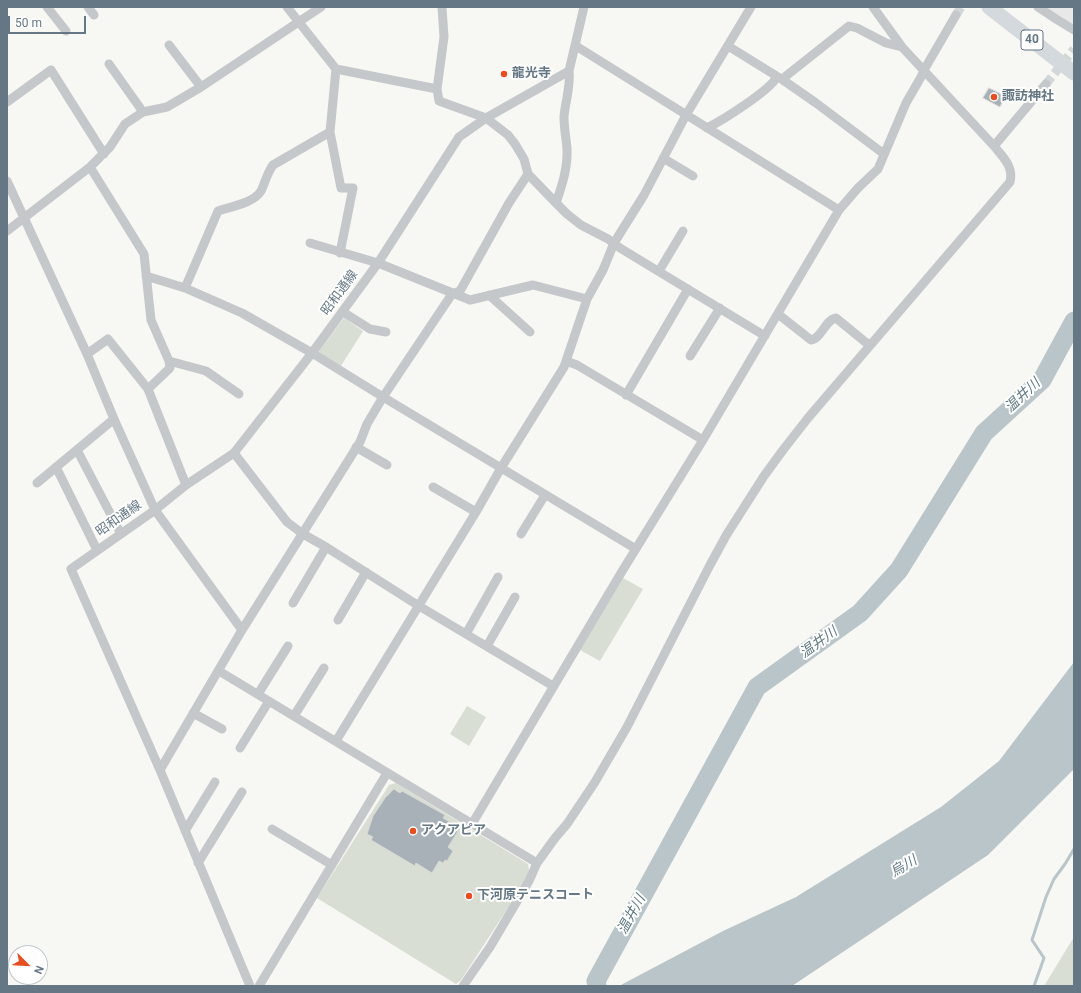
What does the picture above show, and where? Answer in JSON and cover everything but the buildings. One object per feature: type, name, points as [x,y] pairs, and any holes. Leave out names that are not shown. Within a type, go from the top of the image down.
[{"type":"main road","name":"40","points":[[989,7],[1074,73]]},
{"type":"street","points":[[47,7],[66,31]]},
{"type":"street","points":[[287,7],[336,69],[437,89]]},
{"type":"street","points":[[7,230],[90,167],[110,147],[125,124],[143,112],[167,107],[201,87],[321,7]]},
{"type":"street","points":[[442,7],[444,37],[437,89],[439,101],[486,118],[508,135],[524,159],[528,174],[567,214],[582,225],[608,239],[765,336]]},
{"type":"street","points":[[556,203],[565,179],[567,150],[564,118],[567,90],[570,83],[569,71],[584,7]]},
{"type":"street","points":[[336,741],[476,512],[501,468],[564,367],[588,298],[603,270],[614,243],[644,195],[686,115],[751,7]]},
{"type":"street","points":[[463,986],[490,947],[529,881],[537,863],[567,824],[595,782],[627,727],[710,565],[748,501],[783,450],[869,345],[1010,182],[1012,175],[1011,169],[994,146],[902,47],[873,7]]},
{"type":"street","points":[[1038,7],[1056,20],[1074,30]]},
{"type":"street","points":[[472,824],[553,686],[704,440],[840,210],[858,188],[878,169],[906,103],[956,15]]},
{"type":"street","points":[[707,128],[759,94],[780,78],[786,76],[849,26],[886,43],[902,47]]},
{"type":"street","points":[[169,45],[201,87]]},
{"type":"street","points":[[576,46],[840,210]]},
{"type":"street","points":[[728,46],[780,78],[822,107],[884,154]]},
{"type":"street","points":[[109,64],[143,112]]},
{"type":"street","points":[[336,69],[330,132],[341,188],[353,188],[340,253]]},
{"type":"street","points":[[7,102],[51,70],[104,154]]},
{"type":"street","name":"昭和通線","points":[[160,770],[71,569],[155,510],[186,485],[234,453],[312,353],[378,263],[459,137],[486,118],[569,71]]},
{"type":"street","points":[[994,146],[1046,84]]},
{"type":"street","points":[[185,288],[218,211],[253,199],[260,192],[273,165],[330,132]]},
{"type":"street","points":[[663,158],[693,176]]},
{"type":"street","points":[[90,167],[144,254],[151,320],[169,361],[170,368],[148,389]]},
{"type":"street","points":[[250,986],[160,770],[242,630],[356,447],[367,424],[383,397],[452,294],[460,291],[508,203],[528,174]]},
{"type":"street","points":[[7,181],[87,354],[114,419],[155,510],[242,630]]},
{"type":"street","points":[[659,271],[683,231]]},
{"type":"street","points":[[310,242],[340,253],[378,263],[470,300],[533,285],[588,298]]},
{"type":"street","points":[[146,276],[185,288],[242,313],[312,353],[636,549]]},
{"type":"street","points":[[626,395],[688,289]]},
{"type":"street","points":[[489,295],[530,332]]},
{"type":"street","points":[[690,356],[720,308]]},
{"type":"street","points":[[343,312],[370,329],[386,332]]},
{"type":"street","points":[[778,314],[811,340],[817,337],[832,320],[836,318],[869,345]]},
{"type":"street","points":[[87,354],[108,339],[148,389],[186,485]]},
{"type":"street","points":[[169,361],[206,371],[239,394]]},
{"type":"street","points":[[566,361],[577,365],[704,440]]},
{"type":"street","points":[[37,483],[114,419]]},
{"type":"street","points":[[356,447],[387,465]]},
{"type":"street","points":[[77,450],[121,534]]},
{"type":"street","points":[[234,453],[287,522],[303,534],[419,606],[553,686]]},
{"type":"street","points":[[56,467],[97,550]]},
{"type":"street","points":[[433,487],[476,512]]},
{"type":"street","points":[[521,534],[545,495]]},
{"type":"street","points":[[293,603],[326,547]]},
{"type":"street","points":[[338,620],[366,572]]},
{"type":"street","points":[[466,634],[498,577]]},
{"type":"street","points":[[487,646],[515,597]]},
{"type":"street","points":[[258,694],[288,646]]},
{"type":"street","points":[[294,716],[324,668]]},
{"type":"street","points":[[219,670],[537,863]]},
{"type":"street","points":[[240,748],[269,701]]},
{"type":"street","points":[[194,713],[222,729]]},
{"type":"street","points":[[259,986],[387,773]]},
{"type":"street","points":[[185,831],[215,782]]},
{"type":"street","points":[[198,863],[242,792]]},
{"type":"street","points":[[272,829],[332,865]]},
{"type":"shaded area","points":[[1043,7],[1074,7],[1074,25],[1072,24]]},
{"type":"shaded area","points":[[344,318],[363,331],[341,366],[320,355],[319,351]]},
{"type":"shaded area","points":[[623,578],[643,589],[600,661],[580,650]]},
{"type":"shaded area","points":[[467,706],[486,717],[469,746],[450,734]]},
{"type":"shaded area","points":[[396,783],[528,864],[529,870],[526,880],[461,980],[456,984],[317,898],[389,785]]},
{"type":"shaded area","points":[[1074,937],[1074,986],[1044,986]]},
{"type":"water","name":"烏川","points":[[1074,662],[1074,769],[988,855],[792,986],[619,986],[723,931],[796,897],[941,807],[999,761]]},
{"type":"waterway","name":"温井川","points":[[597,986],[596,981],[757,687],[860,613],[899,570],[984,433],[1042,380],[1074,321]]},
{"type":"waterway","points":[[1034,986],[1044,958],[1032,940],[1046,897],[1054,879],[1074,849]]},
{"type":"tunnel","points":[[956,15],[961,7]]},
{"type":"tunnel","points":[[1046,84],[1074,49]]},
{"type":"place","name":"龍光寺","points":[[504,74]]},
{"type":"place","name":"諏訪神社","points":[[994,97]]},
{"type":"place","name":"アクアピア","points":[[413,831]]},
{"type":"place","name":"下河原テニスコート","points":[[469,896]]}]
